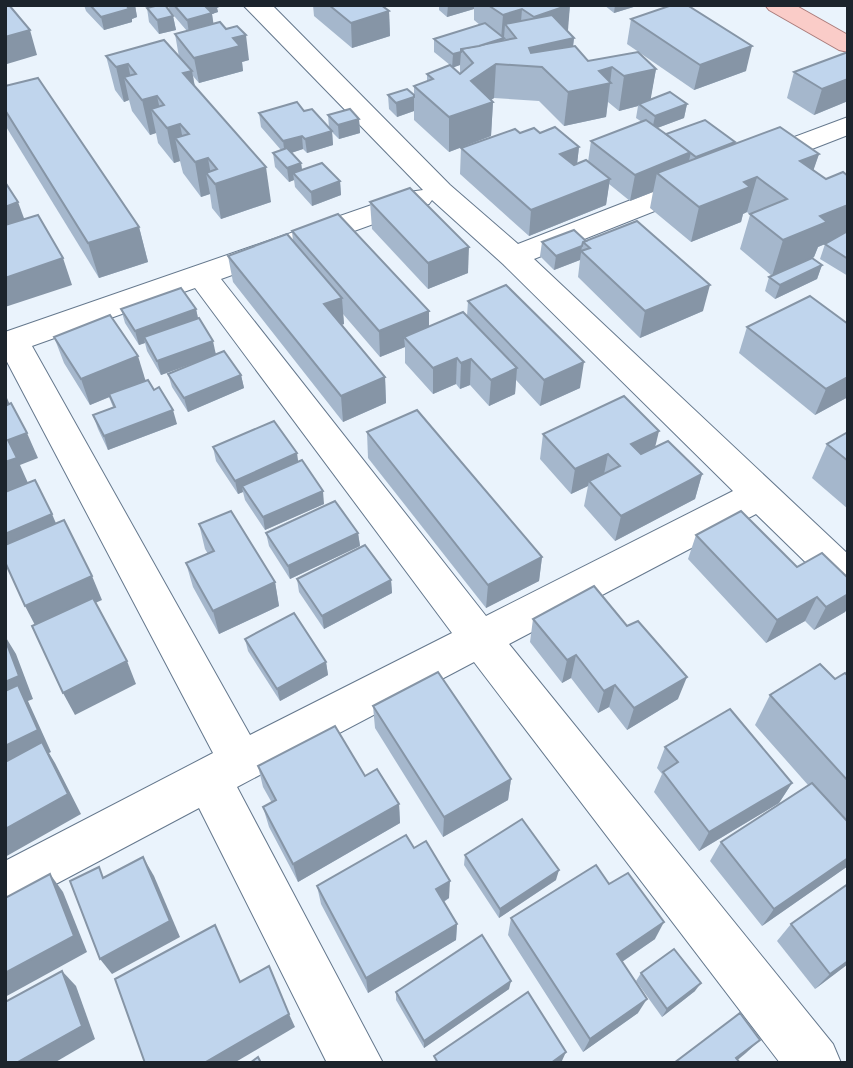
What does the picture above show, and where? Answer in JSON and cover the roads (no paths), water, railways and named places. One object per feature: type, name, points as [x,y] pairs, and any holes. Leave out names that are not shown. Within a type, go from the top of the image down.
[{"type":"main road","points":[[777,5],[848,46]]},
{"type":"street","points":[[256,5],[266,12],[440,191],[514,257],[848,579]]},
{"type":"street","points":[[514,257],[848,125]]},
{"type":"street","points":[[356,1063],[224,771],[9,342],[440,191]]},
{"type":"street","points":[[201,275],[480,638],[814,1063]]},
{"type":"street","points":[[5,887],[759,495]]}]
